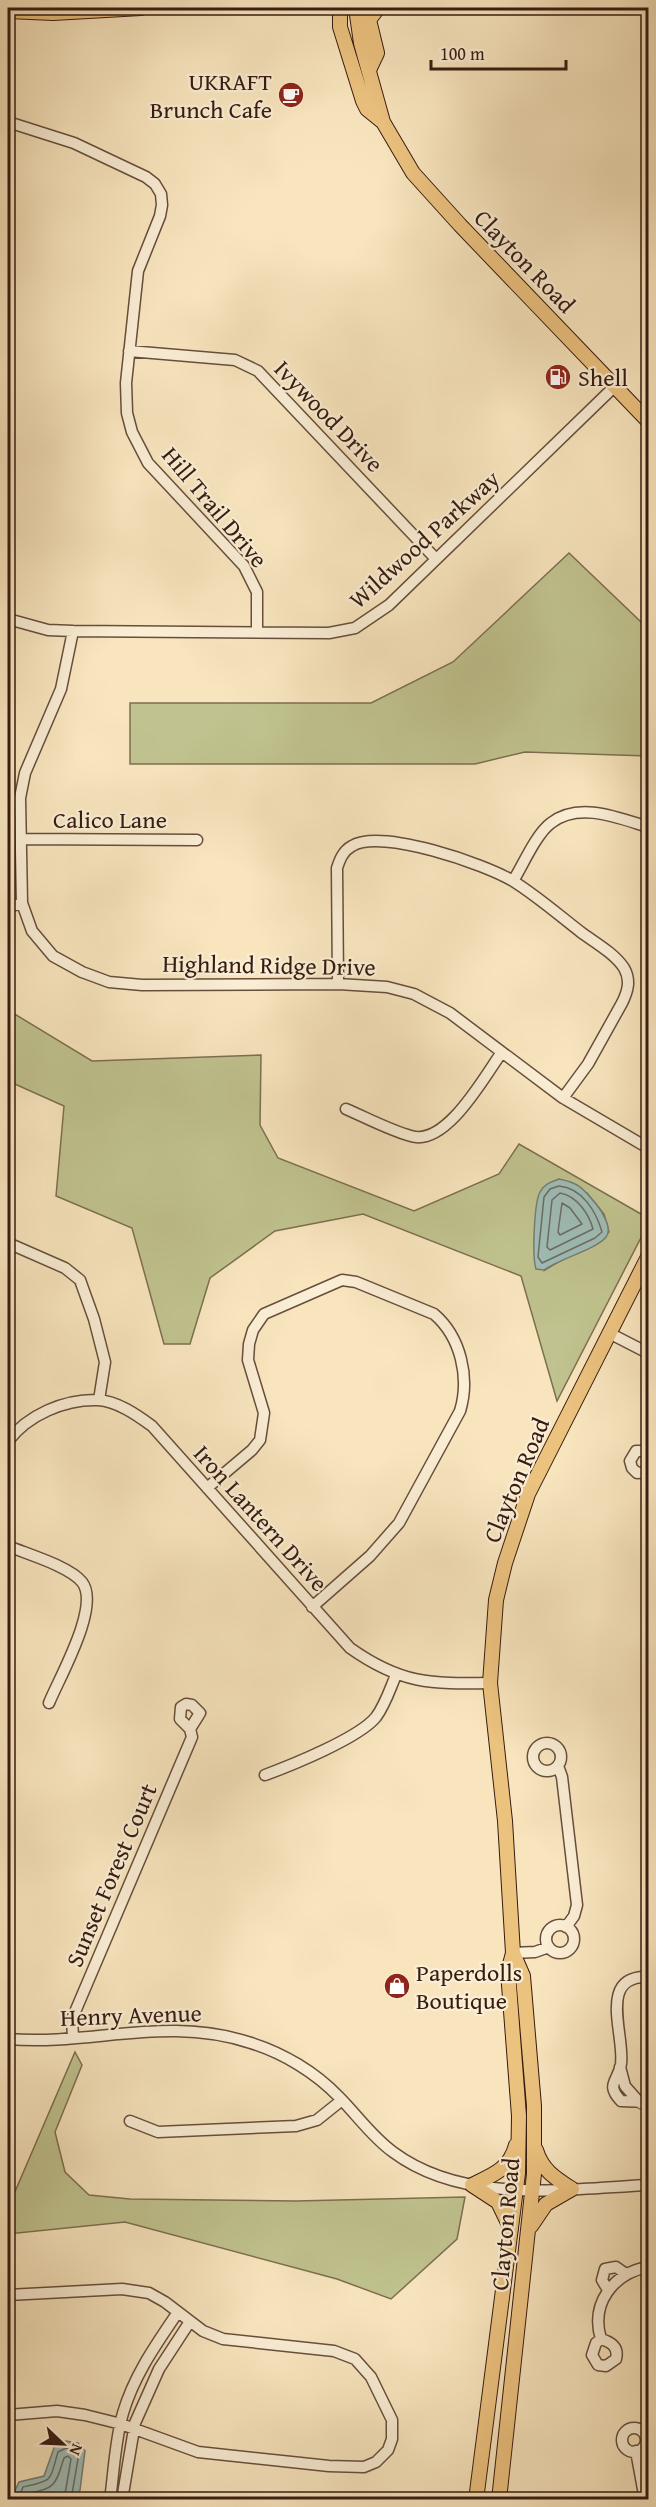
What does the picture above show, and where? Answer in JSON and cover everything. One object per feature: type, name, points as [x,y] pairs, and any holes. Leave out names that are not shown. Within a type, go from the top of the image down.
[{"type":"main road","points":[[8,11],[53,13],[79,9],[141,8]]},
{"type":"main road","name":"Clayton Road","points":[[340,8],[340,27],[363,101],[367,109],[382,122]]},
{"type":"main road","name":"Clayton Road","points":[[356,8],[382,122],[413,173],[436,200],[648,421]]},
{"type":"main road","points":[[369,70],[377,53],[369,20],[378,8]]},
{"type":"main road","name":"Clayton Road","points":[[476,2499],[517,2191],[519,2138],[508,1972],[513,1953],[505,1821],[490,1683],[496,1600],[516,1526],[528,1494],[648,1257]]},
{"type":"main road","name":"Clayton Road","points":[[499,2499],[535,2145],[523,1976],[513,1953]]},
{"type":"main road","points":[[472,2185],[502,2170],[513,2157],[519,2138]]},
{"type":"main road","points":[[528,2230],[546,2204],[572,2189],[547,2171],[539,2160],[535,2145]]},
{"type":"main road","points":[[472,2185],[498,2202],[511,2229]]},
{"type":"street","name":"Hill Trail Drive","points":[[8,122],[43,131],[126,167],[146,177],[155,184],[161,194],[160,216],[138,271],[126,382],[127,413],[137,446],[148,463],[244,566],[257,592],[257,631]]},
{"type":"street","name":"Ivywood Drive","points":[[129,351],[235,360],[258,371],[436,559]]},
{"type":"street","name":"Wildwood Parkway","points":[[8,619],[48,630],[73,632],[329,633],[355,628],[389,605],[615,386]]},
{"type":"street","name":"Highland Ridge Drive","points":[[73,632],[61,689],[26,773],[20,798],[22,903],[32,931],[53,956],[82,972],[109,982],[142,985],[338,984],[387,987],[414,994],[450,1013],[564,1098],[648,1148]]},
{"type":"street","points":[[513,881],[549,823],[568,814],[589,812],[603,814],[648,827]]},
{"type":"street","name":"Calico Lane","points":[[22,839],[197,840]]},
{"type":"street","points":[[338,984],[337,868],[344,852],[350,846],[370,842],[400,844],[425,849],[455,856],[513,881],[607,951],[623,966],[627,975],[627,993],[622,1003],[588,1064],[564,1098]]},
{"type":"street","points":[[8,907],[22,903]]},
{"type":"street","points":[[346,1109],[412,1137],[439,1133],[454,1118],[502,1052]]},
{"type":"street","points":[[8,1243],[65,1268],[80,1280],[88,1299],[105,1362],[99,1400]]},
{"type":"street","points":[[207,1488],[252,1450],[260,1440],[264,1413],[248,1360],[253,1330],[264,1314],[342,1280],[356,1282],[434,1314],[443,1322],[456,1341],[464,1372],[464,1400],[460,1411],[399,1523],[370,1556],[312,1607]]},
{"type":"street","points":[[609,1333],[648,1353]]},
{"type":"street","name":"Iron Lantern Drive","points":[[8,1441],[15,1431],[44,1411],[71,1404],[99,1400],[135,1413],[152,1426],[350,1648],[372,1664],[396,1675],[420,1682],[490,1683]]},
{"type":"street","points":[[648,1451],[636,1451],[630,1461],[637,1473],[648,1472]]},
{"type":"street","points":[[8,1546],[70,1572],[83,1583],[88,1597],[83,1623],[49,1703]]},
{"type":"street","points":[[265,1775],[308,1758],[366,1726],[381,1709],[396,1675]]},
{"type":"street","name":"Sunset Forest Court","points":[[73,2037],[72,2019],[192,1737],[190,1729]]},
{"type":"street","points":[[558,1766],[562,1777],[577,1905],[574,1916],[566,1927]]},
{"type":"street","points":[[557,1926],[566,1927],[574,1937],[569,1950],[556,1952],[549,1947],[546,1939],[549,1930],[557,1926]]},
{"type":"street","points":[[513,1953],[535,1952],[549,1947]]},
{"type":"street","points":[[644,2102],[621,2101],[614,2094],[612,2085],[620,2067],[617,1998],[623,1985],[635,1977],[648,1977]]},
{"type":"street","name":"Henry Avenue","points":[[8,2039],[179,2029],[228,2035],[276,2052],[303,2067],[342,2100],[375,2137],[393,2153],[433,2174],[472,2185],[517,2191],[648,2185]]},
{"type":"street","points":[[130,2121],[158,2132],[296,2126],[316,2120],[342,2100]]},
{"type":"street","points":[[608,2290],[602,2280],[605,2269],[616,2266],[626,2274]]},
{"type":"street","points":[[601,2339],[599,2314],[608,2290],[626,2274],[648,2267]]},
{"type":"street","points":[[8,2295],[137,2290],[149,2294],[178,2312],[189,2323],[223,2339],[334,2351],[355,2359],[371,2377],[392,2420],[392,2439],[388,2450],[376,2462],[364,2467],[329,2466],[198,2452],[121,2424],[57,2411],[8,2415]]},
{"type":"street","points":[[110,2499],[121,2424],[130,2392],[145,2362],[178,2312]]},
{"type":"street","points":[[122,2499],[134,2429],[159,2369],[189,2323]]},
{"type":"street","points":[[636,2451],[645,2499]]},
{"type":"green space","points":[[569,553],[641,622],[648,636],[648,756],[525,752],[475,764],[130,764],[130,703],[371,703],[453,662]]},
{"type":"green space","points":[[8,1010],[92,1061],[261,1055],[260,1125],[278,1158],[414,1211],[499,1174],[519,1144],[648,1218],[648,1224],[557,1401],[521,1276],[363,1214],[275,1231],[210,1278],[190,1344],[164,1344],[132,1228],[56,1196],[64,1106],[8,1081]],"holes":[[[587,1193],[604,1214],[609,1232],[545,1270]]]},
{"type":"green space","points":[[75,2052],[82,2065],[55,2132],[65,2172],[89,2195],[130,2199],[296,2201],[465,2197],[457,2239],[391,2299],[337,2279],[125,2222],[8,2234],[8,2208]]},
{"type":"water","points":[[559,1179],[581,1187],[588,1194],[604,1215],[608,1234],[586,1250],[544,1270],[536,1269],[534,1230],[538,1198],[544,1187]]},
{"type":"water","points":[[65,2441],[78,2443],[85,2451],[80,2490],[76,2499],[11,2499],[19,2482],[44,2476],[55,2445]]},
{"type":"place","name":"UKRAFT Brunch Cafe","points":[[291,95]]},
{"type":"place","name":"Shell","points":[[558,377]]},
{"type":"place","name":"Paperdolls Boutique","points":[[397,1986]]}]
